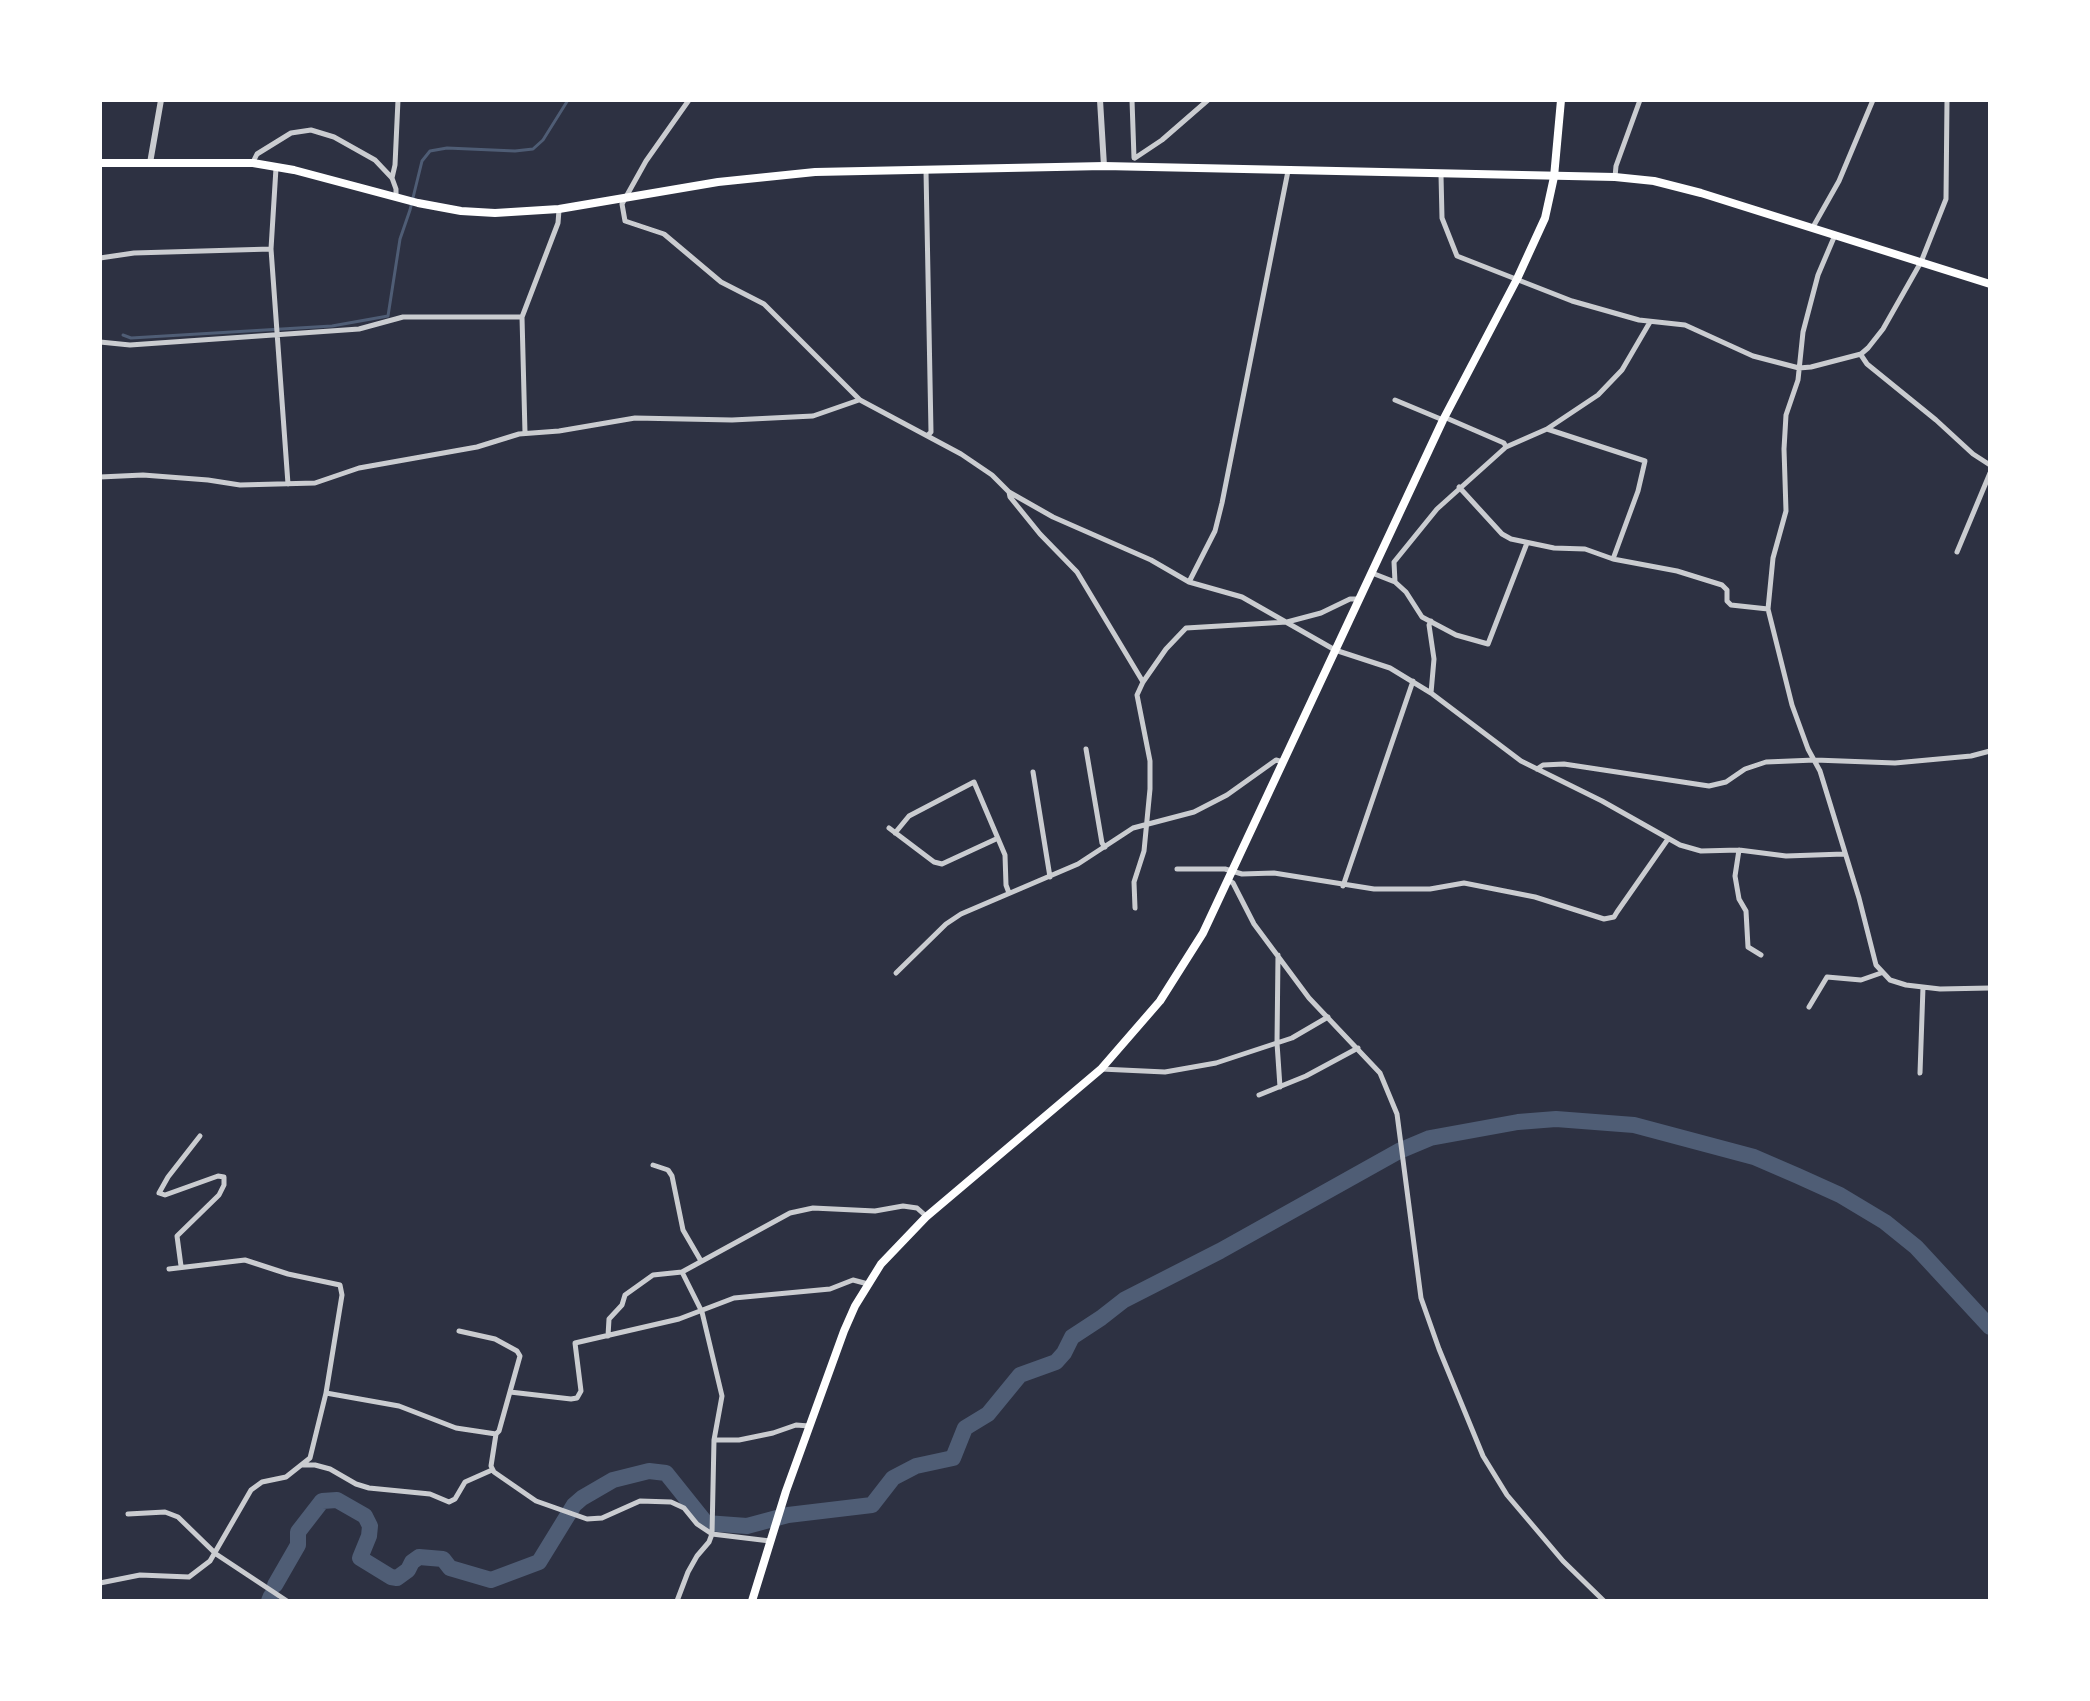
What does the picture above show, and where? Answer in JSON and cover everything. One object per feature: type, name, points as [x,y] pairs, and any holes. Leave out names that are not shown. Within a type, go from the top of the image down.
[{"type":"main road","points":[[752,1601],[809,1426],[844,1331],[868,1284],[895,1247],[926,1217],[1101,1069],[1151,1013],[1203,933],[1444,418],[1517,279],[1545,218],[1554,177],[1561,100]]},
{"type":"main road","points":[[100,163],[253,163],[412,202],[461,211],[495,213],[559,209],[771,175],[1104,166],[1135,162],[1288,171],[1615,177],[1654,181],[1701,193],[1990,284]]},
{"type":"street","points":[[150,163],[161,100]]},
{"type":"street","points":[[392,178],[398,100]]},
{"type":"street","points":[[689,100],[646,161],[622,204],[625,221],[664,234],[721,282],[764,304],[860,400],[975,463],[1009,492],[1053,517],[1151,560],[1189,582],[1242,597],[1335,650],[1390,668],[1431,693],[1505,750],[1668,839],[1701,851],[1739,850],[1786,856],[1844,854]]},
{"type":"street","points":[[1100,100],[1104,166]]},
{"type":"street","points":[[1132,100],[1135,162]]},
{"type":"street","points":[[1135,162],[1208,100]]},
{"type":"street","points":[[1615,177],[1616,166],[1640,100]]},
{"type":"street","points":[[1813,227],[1839,181],[1873,100]]},
{"type":"street","points":[[1441,175],[1442,218],[1457,256],[1572,301],[1650,322],[1685,325],[1753,356],[1799,368],[1861,354],[1883,329],[1921,262],[1946,199],[1947,100]]},
{"type":"street","points":[[253,163],[257,154],[291,133],[311,130],[334,137],[375,160],[392,178],[396,198]]},
{"type":"street","points":[[276,167],[271,249],[288,484]]},
{"type":"street","points":[[926,171],[931,432],[928,435]]},
{"type":"street","points":[[1189,582],[1215,531],[1288,171]]},
{"type":"street","points":[[525,433],[522,317],[558,223],[559,209]]},
{"type":"street","points":[[1836,234],[1818,275],[1784,426],[1786,511],[1773,558],[1768,609],[1792,705],[1815,760],[1876,965],[1890,980],[1923,987],[1990,988]]},
{"type":"street","points":[[100,258],[134,253],[271,249]]},
{"type":"street","points":[[100,342],[130,345],[278,330],[359,329],[403,317],[522,317]]},
{"type":"street","points":[[1395,582],[1394,562],[1437,509],[1506,447],[1547,429],[1598,395],[1622,370],[1650,322]]},
{"type":"street","points":[[1861,354],[1867,364],[1990,465]]},
{"type":"street","points":[[100,477],[143,475],[240,485],[315,483],[374,464],[477,447],[525,433],[559,431],[635,418],[732,420],[813,416],[860,400]]},
{"type":"street","points":[[1395,400],[1504,443],[1506,447]]},
{"type":"street","points":[[1547,429],[1645,461],[1638,491],[1613,559]]},
{"type":"street","points":[[1957,552],[1990,473]]},
{"type":"street","points":[[1459,487],[1502,534],[1554,548],[1585,549],[1613,559],[1677,571],[1722,585],[1727,590],[1727,601],[1731,605],[1768,609]]},
{"type":"street","points":[[1009,492],[1040,534],[1077,572],[1143,682]]},
{"type":"street","points":[[1371,573],[1395,582],[1406,592],[1422,617],[1456,635],[1488,644],[1527,542]]},
{"type":"street","points":[[1135,908],[1134,882],[1144,851],[1148,824],[1150,761],[1137,695],[1166,649],[1186,628],[1287,622],[1321,613],[1350,599],[1359,599]]},
{"type":"street","points":[[1431,621],[1434,659],[1431,693]]},
{"type":"street","points":[[1343,886],[1413,681]]},
{"type":"street","points":[[1086,749],[1105,847]]},
{"type":"street","points":[[1537,769],[1543,765],[1564,764],[1709,786],[1726,782],[1754,764],[1815,760],[1895,763],[1971,756],[1990,751]]},
{"type":"street","points":[[896,973],[946,924],[1095,855],[1122,833],[1194,812],[1227,795],[1276,760],[1284,762]]},
{"type":"street","points":[[1033,772],[1050,877]]},
{"type":"street","points":[[996,839],[942,864],[934,862],[892,831],[909,816],[974,782],[1005,855],[1009,893]]},
{"type":"street","points":[[1177,869],[1230,875],[1274,873],[1374,889],[1430,889],[1464,883],[1535,897],[1604,919],[1614,917],[1668,839]]},
{"type":"street","points":[[1739,850],[1735,876],[1739,899],[1746,911],[1748,947],[1761,955]]},
{"type":"street","points":[[1230,875],[1254,924],[1309,998],[1380,1073],[1392,1098],[1401,1143],[1421,1298],[1483,1456],[1507,1495],[1563,1561],[1604,1601]]},
{"type":"street","points":[[1278,954],[1280,1087]]},
{"type":"street","points":[[1809,1007],[1827,977],[1861,980],[1881,973]]},
{"type":"street","points":[[1920,1073],[1923,987]]},
{"type":"street","points":[[1101,1069],[1176,1071],[1239,1057],[1277,1043],[1328,1017]]},
{"type":"street","points":[[1259,1095],[1358,1048]]},
{"type":"street","points":[[181,1266],[177,1236],[219,1195],[224,1177],[218,1176],[165,1195],[159,1193],[200,1136]]},
{"type":"street","points":[[653,1165],[668,1170],[672,1176],[683,1230],[701,1261]]},
{"type":"street","points":[[608,1336],[609,1319],[622,1305],[625,1295],[653,1275],[682,1272],[798,1210],[843,1208],[869,1211],[903,1206],[917,1208],[926,1217]]},
{"type":"street","points":[[100,1583],[140,1575],[189,1577],[216,1554],[251,1490],[262,1482],[286,1477],[310,1458],[326,1393],[342,1295],[340,1285],[288,1274],[245,1260],[169,1269]]},
{"type":"street","points":[[677,1601],[688,1572],[709,1542],[712,1531],[714,1440],[722,1396],[702,1312],[682,1272]]},
{"type":"street","points":[[510,1392],[577,1398],[581,1391],[575,1343],[702,1312],[734,1298],[830,1289],[853,1280],[868,1284]]},
{"type":"street","points":[[459,1331],[495,1339],[517,1351],[520,1356],[496,1434],[492,1470]]},
{"type":"street","points":[[326,1393],[399,1406],[456,1428],[496,1434]]},
{"type":"street","points":[[714,1440],[746,1439],[796,1425],[809,1426]]},
{"type":"street","points":[[301,1465],[330,1469],[369,1488],[430,1494],[449,1502],[455,1499],[465,1482],[492,1470]]},
{"type":"street","points":[[492,1470],[536,1501],[594,1520],[640,1501],[671,1502],[684,1508],[697,1524],[712,1531],[771,1539]]},
{"type":"street","points":[[128,1514],[165,1512],[178,1517],[216,1554],[287,1601]]},
{"type":"waterway","points":[[123,335],[131,338],[332,326],[388,316],[400,239],[422,161],[430,151],[447,148],[533,149],[543,140],[568,100]]},
{"type":"waterway","points":[[275,1585],[298,1545],[298,1532],[322,1501],[337,1500],[365,1516],[370,1526],[369,1536],[360,1558],[391,1577],[397,1578],[419,1557],[443,1559],[450,1568],[491,1580],[539,1562],[574,1505],[582,1498],[613,1480],[649,1471],[666,1473],[706,1523],[747,1526],[788,1515],[872,1505],[893,1478],[916,1466],[953,1458],[965,1428],[988,1414],[1020,1375],[1056,1362],[1072,1337],[1124,1300],[1220,1251],[1399,1151],[1430,1138],[1518,1122],[1556,1119],[1634,1125],[1754,1157],[1798,1176],[1840,1195],[1885,1222],[1916,1247],[1990,1327]]},
{"type":"waterway","points":[[269,1601],[271,1596]]}]
